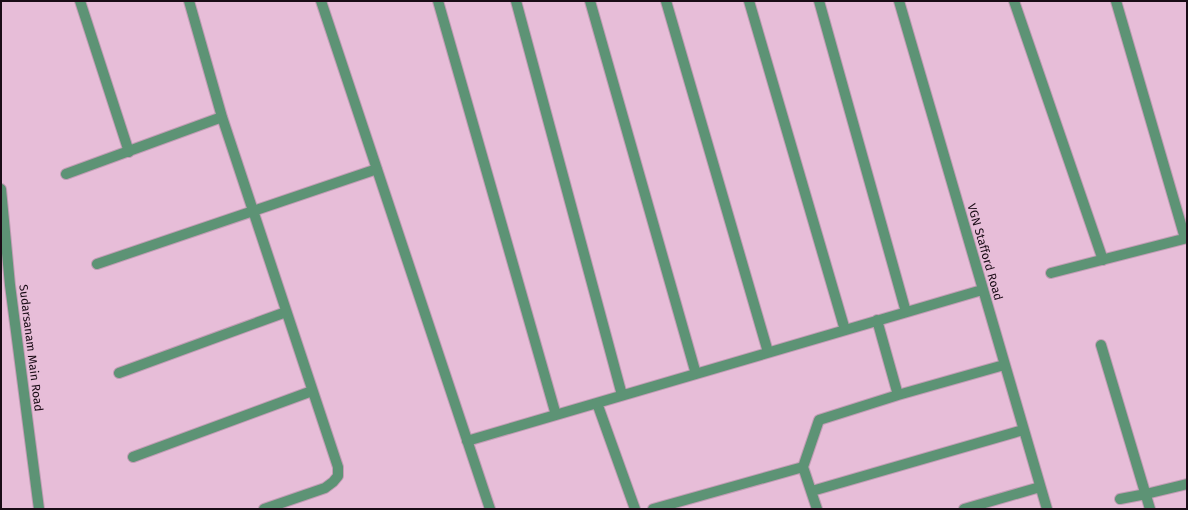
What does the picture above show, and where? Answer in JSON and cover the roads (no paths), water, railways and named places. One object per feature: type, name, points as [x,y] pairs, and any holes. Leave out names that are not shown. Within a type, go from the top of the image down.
[{"type":"street","points":[[80,1],[129,152]]},
{"type":"street","points":[[189,1],[222,117],[338,467],[338,476],[325,488],[264,509]]},
{"type":"street","points":[[321,1],[490,509]]},
{"type":"street","points":[[438,1],[556,415]]},
{"type":"street","points":[[516,1],[622,395]]},
{"type":"street","points":[[590,1],[696,374]]},
{"type":"street","points":[[666,1],[768,352]]},
{"type":"street","points":[[749,1],[845,330]]},
{"type":"street","points":[[819,1],[906,312]]},
{"type":"street","name":"VGN Stafford Road","points":[[899,1],[1046,509]]},
{"type":"street","points":[[1014,1],[1103,260]]},
{"type":"street","points":[[1051,273],[1186,238],[1116,1]]},
{"type":"street","points":[[66,174],[222,117]]},
{"type":"street","points":[[97,264],[252,210],[377,169]]},
{"type":"street","name":"Sudarsanam Main Road","points":[[1,189],[5,285],[39,509]]},
{"type":"street","points":[[467,441],[982,290]]},
{"type":"street","points":[[119,373],[286,312]]},
{"type":"street","points":[[877,320],[898,395]]},
{"type":"street","points":[[1101,345],[1150,509]]},
{"type":"street","points":[[818,509],[802,467],[819,420],[898,395],[1004,365]]},
{"type":"street","points":[[133,457],[312,391]]},
{"type":"street","points":[[598,403],[635,509]]},
{"type":"street","points":[[812,491],[1023,430]]},
{"type":"street","points":[[653,509],[802,467]]},
{"type":"street","points":[[1120,498],[1146,494],[1187,484]]},
{"type":"street","points":[[964,509],[1040,487]]}]
